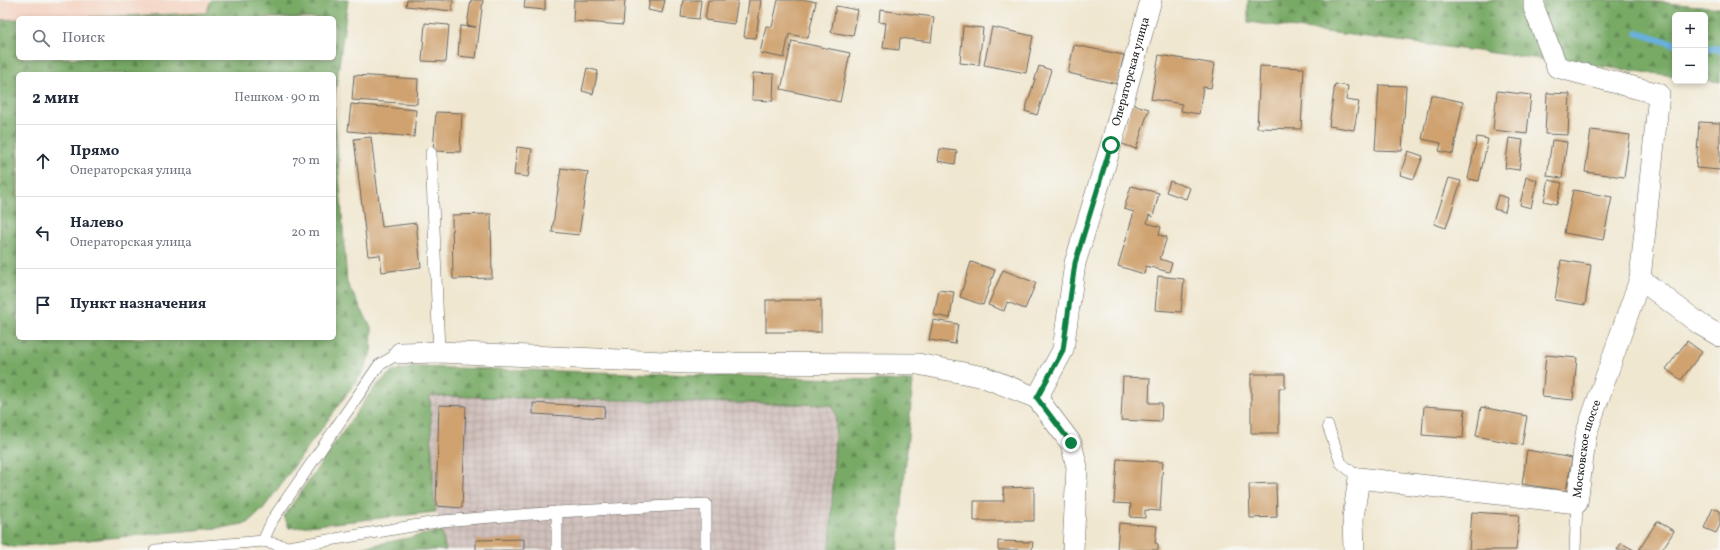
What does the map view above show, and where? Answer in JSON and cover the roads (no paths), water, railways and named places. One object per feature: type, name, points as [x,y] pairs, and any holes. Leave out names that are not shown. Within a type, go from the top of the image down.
[{"type":"street","name":"Операторская улица","points":[[1037,398],[1063,350],[1075,263],[1111,145],[1151,0]]},
{"type":"street","name":"Московское шоссе","points":[[1359,478],[1577,503],[1586,434],[1640,279],[1659,94],[1558,67],[1534,8],[1534,0]]},
{"type":"street","points":[[1640,279],[1701,325],[1720,336]]},
{"type":"street","points":[[400,353],[439,352],[686,363],[918,364],[984,376],[1037,398],[1071,443],[1077,467],[1073,550]]},
{"type":"street","points":[[1354,550],[1354,518],[1359,478]]},
{"type":"lane","points":[[431,153],[439,352]]},
{"type":"lane","points":[[263,541],[273,519],[379,365],[400,353]]},
{"type":"lane","points":[[1328,426],[1341,462],[1359,478]]},
{"type":"lane","points":[[1575,550],[1577,503]]},
{"type":"lane","points":[[155,550],[263,541],[289,548],[442,521],[557,512],[706,504],[706,550]]},
{"type":"lane","points":[[556,550],[557,512]]},
{"type":"waterway","points":[[1638,33],[1672,43]]},
{"type":"waterway","points":[[1708,48],[1720,49]]}]
